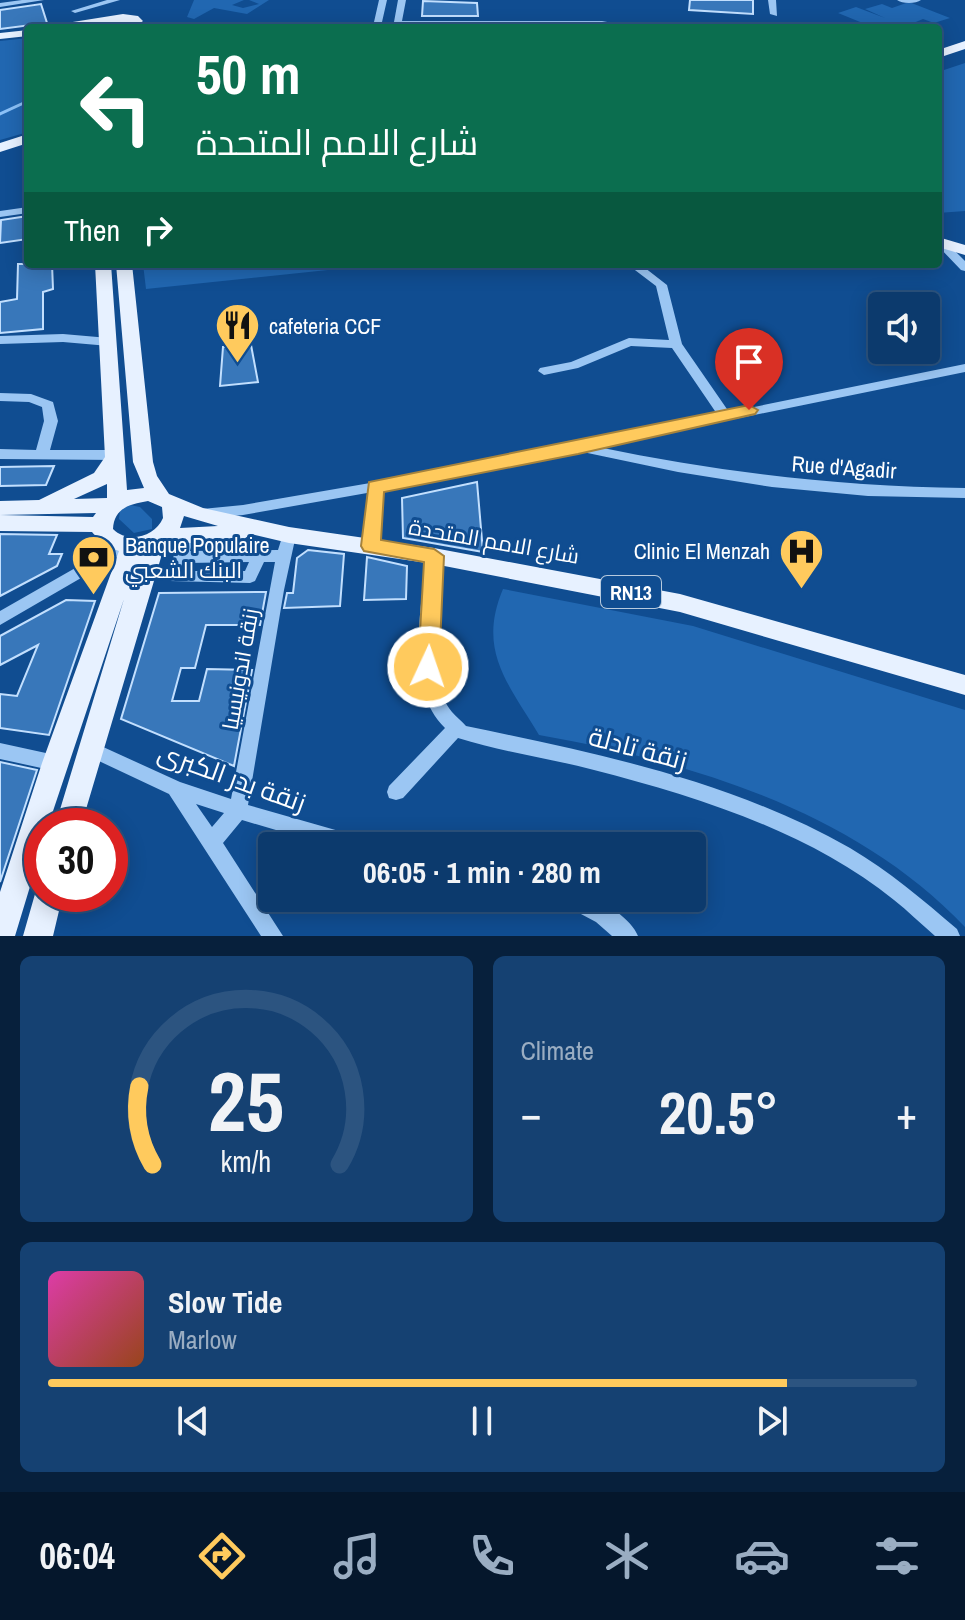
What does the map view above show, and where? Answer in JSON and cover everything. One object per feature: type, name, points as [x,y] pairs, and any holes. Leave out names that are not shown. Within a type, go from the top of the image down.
[{"type":"main road","points":[[116,0],[116,24]]},
{"type":"main road","points":[[53,24],[75,17],[116,24],[136,23],[131,0]]},
{"type":"main road","points":[[0,34],[24,31]]},
{"type":"main road","points":[[942,53],[965,45]]},
{"type":"main road","points":[[942,62],[965,55]]},
{"type":"main road","points":[[0,149],[24,142]]},
{"type":"main road","points":[[0,158],[24,153]]},
{"type":"main road","points":[[942,244],[965,250]]},
{"type":"main road","points":[[101,525],[116,503],[117,455],[103,268]]},
{"type":"main road","points":[[0,936],[55,763],[118,589],[143,542],[174,519],[166,501],[147,477],[143,462],[124,268]]},
{"type":"main road","points":[[44,507],[101,478],[117,455]]},
{"type":"main road","name":"RN13","points":[[0,508],[116,503],[139,494],[166,501],[193,523],[286,546]]},
{"type":"main road","points":[[0,523],[101,525]]},
{"type":"main road","name":"RN13","points":[[143,542],[193,523]]},
{"type":"main road","points":[[101,525],[111,541],[143,542]]},
{"type":"main road","points":[[73,808],[143,542]]},
{"type":"main road","name":"شارع الامم المتحدة","points":[[286,546],[371,546],[680,603],[965,685]]},
{"type":"main road","points":[[38,936],[44,912]]},
{"type":"street","points":[[0,5],[40,0]]},
{"type":"street","points":[[75,17],[116,0]]},
{"type":"street","points":[[383,0],[378,24],[609,24]]},
{"type":"street","points":[[398,24],[402,0]]},
{"type":"street","points":[[772,0],[774,14]]},
{"type":"street","points":[[901,0],[917,0]]},
{"type":"street","points":[[0,214],[24,211]]},
{"type":"street","points":[[942,245],[965,268]]},
{"type":"street","points":[[638,268],[661,285],[676,344],[724,415]]},
{"type":"street","points":[[0,340],[63,338],[109,342]]},
{"type":"street","points":[[544,371],[574,365],[629,342],[676,344]]},
{"type":"street","points":[[286,546],[259,557],[250,577],[175,577],[193,523],[243,510],[578,448],[724,415],[965,368]]},
{"type":"street","points":[[0,397],[31,398],[48,405],[51,421],[42,454]]},
{"type":"street","name":"Rue d'Agadir","points":[[578,448],[710,475],[791,486],[965,493]]},
{"type":"street","points":[[0,454],[117,455]]},
{"type":"street","points":[[371,546],[375,487]]},
{"type":"street","points":[[0,619],[143,542]]},
{"type":"street","name":"زنقة اندونيسيا","points":[[238,810],[286,546]]},
{"type":"street","points":[[396,792],[456,728],[442,715],[428,667],[434,556]]},
{"type":"street","name":"زنقة تادلة","points":[[456,728],[687,787],[742,807],[793,829],[881,876],[914,900],[950,936]]},
{"type":"street","name":"زنقة بدر الكبرى","points":[[90,749],[175,788],[313,832]]},
{"type":"street","points":[[0,751],[55,763]]},
{"type":"street","points":[[175,788],[273,936]]},
{"type":"street","points":[[211,843],[238,810]]},
{"type":"street","points":[[597,912],[628,936]]},
{"type":"shaded area","points":[[194,0],[244,0],[232,5],[243,8],[259,4],[249,0],[269,0],[247,14],[214,8],[194,19],[187,17]]},
{"type":"shaded area","points":[[909,2],[950,18],[934,23],[923,19],[911,24],[865,24],[838,13],[856,7],[885,18],[865,9],[882,4],[892,8]]},
{"type":"shaded area","points":[[24,38],[24,133],[0,140],[0,41]]},
{"type":"shaded area","points":[[965,63],[965,211],[942,213],[942,71]]},
{"type":"shaded area","points":[[143,268],[347,268],[146,289]]},
{"type":"shaded area","points":[[130,505],[140,507],[152,519],[152,529],[134,533],[119,519],[120,510]]},
{"type":"shaded area","points":[[503,589],[693,626],[965,710],[965,927],[921,887],[873,852],[822,822],[712,777],[654,760],[539,735],[507,682],[495,649],[493,631]]},
{"type":"building","points":[[690,0],[753,0],[753,14],[689,10]]},
{"type":"building","points":[[423,1],[477,3],[478,16],[422,16]]},
{"type":"building","points":[[41,4],[47,23],[0,29],[0,10]]},
{"type":"building","points":[[24,217],[24,240],[0,243],[1,220]]},
{"type":"building","points":[[18,264],[24,264],[24,268],[52,268],[53,289],[43,292],[43,329],[0,333],[0,302],[17,299]]},
{"type":"building","name":"cafeteria CCF","points":[[251,345],[258,382],[220,386],[223,347]]},
{"type":"building","points":[[54,466],[46,485],[0,486],[0,467]]},
{"type":"building","points":[[477,482],[483,552],[403,538],[402,498]]},
{"type":"building","points":[[0,534],[57,535],[49,554],[62,554],[57,566],[0,596]]},
{"type":"building","points":[[308,550],[344,554],[340,606],[284,608],[287,593],[293,593],[297,558]]},
{"type":"building","points":[[367,557],[407,566],[406,599],[364,600]]},
{"type":"building","points":[[266,592],[260,625],[206,625],[195,668],[181,668],[172,701],[199,701],[207,669],[252,670],[234,766],[121,719],[159,593]]},
{"type":"building","points":[[66,600],[95,601],[49,735],[0,728],[0,694],[17,696],[38,645],[0,665],[0,636]]},
{"type":"building","points":[[0,762],[37,770],[0,882]]},
{"type":"waterway","points":[[0,114],[24,103]]},
{"type":"place","name":"cafeteria CCF","points":[[238,365]]},
{"type":"place","name":"Clinic El Menzah","points":[[801,590]]},
{"type":"place","name":"Banque Populaire البنك الشعبي","points":[[94,597]]},
{"type":"route","points":[[428,667],[434,556],[371,546],[375,487],[578,448],[749,410]]}]
